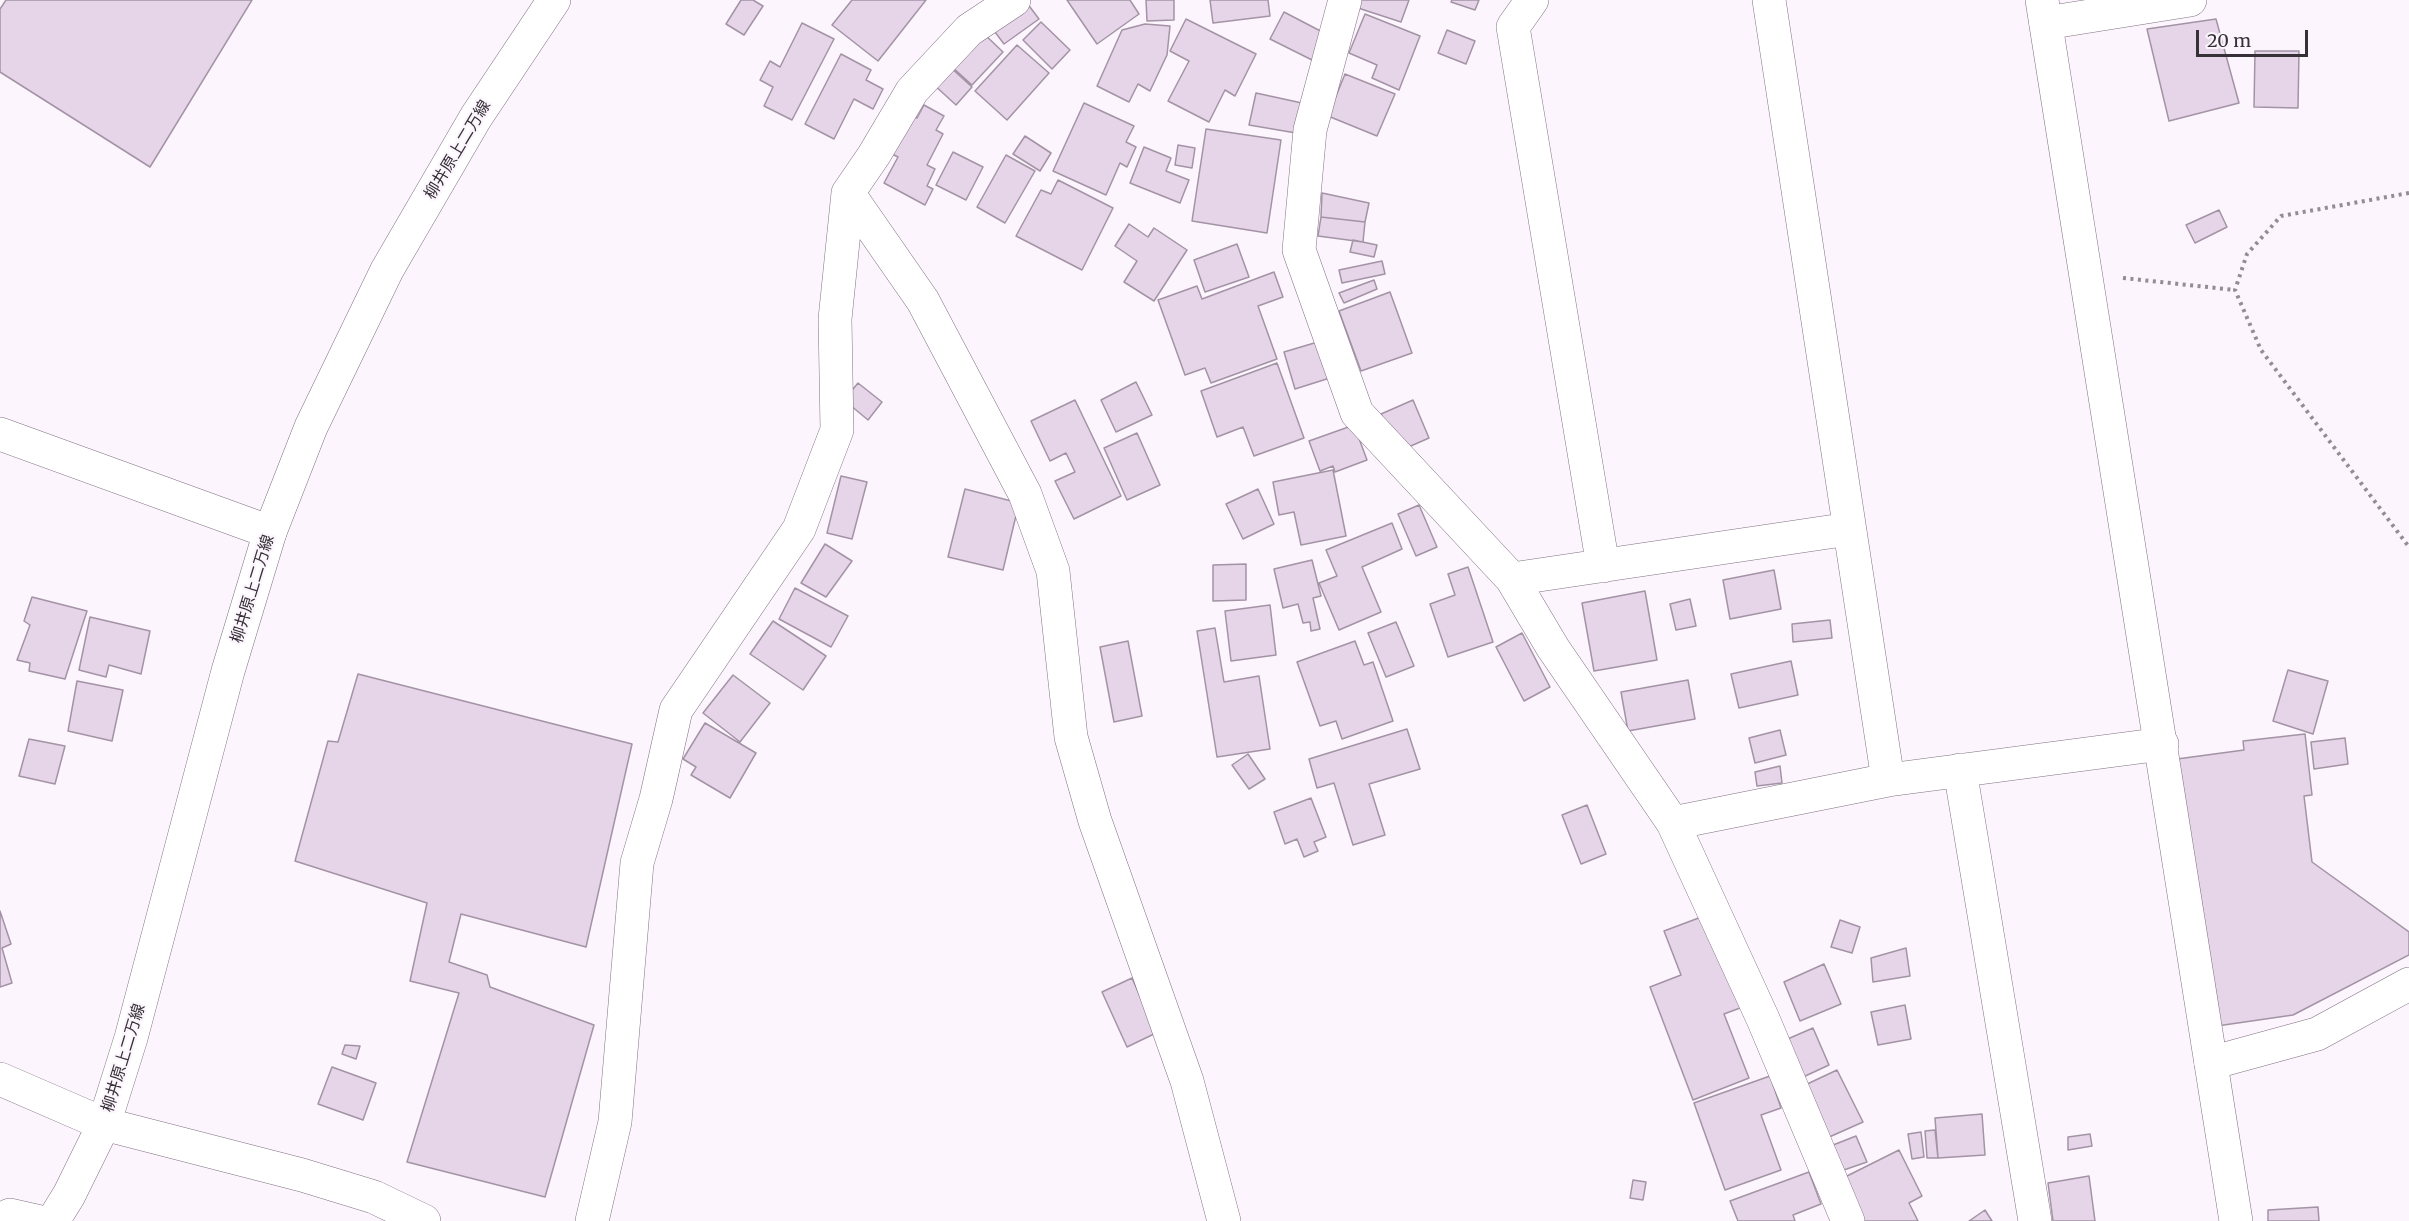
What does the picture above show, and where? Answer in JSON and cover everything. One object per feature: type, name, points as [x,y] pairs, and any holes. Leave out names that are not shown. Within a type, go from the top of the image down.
[{"type":"street","name":"柳井原上二万線","points":[[53,1221],[69,1195],[104,1124],[131,1038],[228,671],[270,532],[311,426],[387,270],[476,117],[554,0]]},
{"type":"street","points":[[592,1221],[615,1122],[636,863],[656,799],[676,710],[799,529],[837,430],[835,320],[848,193],[874,155],[912,91],[969,30],[1014,0]]},
{"type":"street","points":[[1345,0],[1311,130],[1299,250],[1358,413],[1512,579],[1553,648],[1673,823],[1763,1019],[1848,1221]]},
{"type":"street","points":[[1532,0],[1513,27],[1603,566]]},
{"type":"street","points":[[1769,0],[1888,780]]},
{"type":"street","points":[[2190,0],[2044,11],[2236,1221]]},
{"type":"street","points":[[848,193],[923,301],[1025,494],[1053,571],[1074,748],[1095,821],[1187,1081],[1224,1221]]},
{"type":"street","points":[[0,435],[270,532]]},
{"type":"street","points":[[1512,579],[1849,530]]},
{"type":"street","points":[[1673,823],[1888,780],[2162,744]]},
{"type":"street","points":[[1960,771],[2035,1221]]},
{"type":"street","points":[[2211,1063],[2318,1034],[2409,984]]},
{"type":"street","points":[[0,1079],[104,1124],[302,1175],[374,1197],[424,1221]]},
{"type":"street","points":[[0,1220],[10,1215],[37,1221]]},
{"type":"path","points":[[2409,193],[2282,216],[2247,254],[2235,290],[2261,350],[2409,548]]},
{"type":"path","points":[[2086,274],[2235,290]]},
{"type":"building","points":[[6,0],[252,0],[150,167],[0,72],[0,9]]},
{"type":"building","points":[[741,0],[753,0],[763,6],[744,35],[726,24]]},
{"type":"building","points":[[852,0],[926,0],[878,61],[832,25]]},
{"type":"building","points":[[1067,0],[1130,0],[1139,14],[1097,44]]},
{"type":"building","points":[[1146,0],[1174,0],[1174,20],[1147,21]]},
{"type":"building","points":[[1210,0],[1268,0],[1270,16],[1213,23]]},
{"type":"building","points":[[1360,0],[1409,0],[1401,22],[1358,8]]},
{"type":"building","points":[[1452,0],[1479,0],[1475,10],[1451,2]]},
{"type":"building","points":[[1027,3],[1039,19],[1004,44],[992,28]]},
{"type":"building","points":[[1284,12],[1330,36],[1316,62],[1270,39]]},
{"type":"building","points":[[1365,14],[1420,36],[1399,90],[1372,78],[1377,65],[1349,53]]},
{"type":"building","points":[[1186,19],[1256,54],[1235,96],[1225,90],[1209,122],[1168,101],[1189,61],[1170,51]]},
{"type":"building","points":[[2216,19],[2239,103],[2169,121],[2147,29]]},
{"type":"building","points":[[1041,22],[1070,50],[1052,69],[1023,40]]},
{"type":"building","points":[[802,23],[834,39],[792,120],[764,106],[773,87],[760,80],[770,61],[780,67]]},
{"type":"building","points":[[1145,24],[1170,26],[1167,55],[1150,91],[1138,84],[1129,102],[1097,86],[1122,30]]},
{"type":"building","points":[[1447,30],[1475,41],[1466,64],[1438,53]]},
{"type":"building","points":[[982,32],[1003,52],[972,85],[951,66]]},
{"type":"building","points":[[1017,45],[1049,73],[1007,120],[975,91]]},
{"type":"building","points":[[2255,51],[2299,51],[2298,108],[2254,107]]},
{"type":"building","points":[[841,54],[871,70],[866,80],[883,89],[873,109],[854,99],[834,139],[805,124]]},
{"type":"building","points":[[949,66],[972,87],[956,105],[933,84]]},
{"type":"building","points":[[1345,74],[1395,94],[1377,136],[1328,116]]},
{"type":"building","points":[[1256,93],[1302,103],[1296,133],[1249,125]]},
{"type":"building","points":[[1084,103],[1134,126],[1126,142],[1136,147],[1127,167],[1120,163],[1106,195],[1053,171]]},
{"type":"building","points":[[924,105],[944,116],[936,130],[943,134],[927,165],[935,169],[927,186],[933,189],[925,205],[884,183],[898,157],[890,153],[910,114],[917,118]]},
{"type":"building","points":[[1206,129],[1281,140],[1267,233],[1192,221]]},
{"type":"building","points":[[1025,136],[1051,153],[1040,171],[1013,154]]},
{"type":"building","points":[[1178,145],[1195,148],[1192,168],[1175,165]]},
{"type":"building","points":[[1144,147],[1171,158],[1166,171],[1189,180],[1180,203],[1130,183]]},
{"type":"building","points":[[953,152],[983,167],[966,200],[936,185]]},
{"type":"building","points":[[1006,155],[1035,171],[1005,223],[977,207]]},
{"type":"building","points":[[1058,180],[1113,208],[1082,270],[1016,236],[1041,190],[1051,194]]},
{"type":"building","points":[[1322,193],[1369,203],[1365,222],[1321,217]]},
{"type":"building","points":[[2219,210],[2227,227],[2195,243],[2186,225]]},
{"type":"building","points":[[1321,217],[1365,222],[1363,242],[1318,236]]},
{"type":"building","points":[[1129,224],[1148,237],[1154,228],[1187,250],[1154,301],[1124,282],[1137,261],[1115,246]]},
{"type":"building","points":[[1353,240],[1377,245],[1374,257],[1350,252]]},
{"type":"building","points":[[1237,244],[1249,277],[1205,292],[1194,260]]},
{"type":"building","points":[[1382,261],[1385,274],[1342,283],[1339,270]]},
{"type":"building","points":[[1274,272],[1283,297],[1258,306],[1277,359],[1211,383],[1205,368],[1185,375],[1158,300],[1197,286],[1202,299]]},
{"type":"building","points":[[1374,280],[1377,289],[1344,303],[1339,293]]},
{"type":"building","points":[[1390,292],[1412,353],[1361,371],[1339,311]]},
{"type":"building","points":[[1321,341],[1333,377],[1295,389],[1284,352]]},
{"type":"building","points":[[1277,363],[1304,438],[1254,456],[1243,427],[1217,437],[1201,391]]},
{"type":"building","points":[[1136,382],[1152,415],[1116,432],[1101,400]]},
{"type":"building","points":[[858,383],[882,402],[868,420],[844,400]]},
{"type":"building","points":[[1075,400],[1121,496],[1074,519],[1055,481],[1075,472],[1066,453],[1050,461],[1031,421]]},
{"type":"building","points":[[1413,400],[1429,438],[1397,452],[1381,414]]},
{"type":"building","points":[[1354,425],[1367,460],[1335,472],[1333,466],[1320,471],[1309,441]]},
{"type":"building","points":[[1137,433],[1160,485],[1127,500],[1104,448]]},
{"type":"building","points":[[1333,470],[1346,536],[1301,545],[1294,512],[1279,515],[1273,482]]},
{"type":"building","points":[[841,476],[867,482],[852,539],[827,533]]},
{"type":"building","points":[[965,489],[1019,503],[1003,570],[948,557]]},
{"type":"building","points":[[1258,489],[1274,524],[1243,539],[1226,504]]},
{"type":"building","points":[[1419,505],[1437,547],[1416,556],[1398,514]]},
{"type":"building","points":[[1392,523],[1402,549],[1362,567],[1381,612],[1339,630],[1319,583],[1337,576],[1326,550]]},
{"type":"building","points":[[825,544],[852,561],[826,597],[801,583]]},
{"type":"building","points":[[1312,560],[1321,596],[1313,598],[1320,629],[1311,631],[1310,622],[1303,623],[1298,604],[1283,608],[1274,569]]},
{"type":"building","points":[[1246,564],[1246,600],[1213,601],[1213,565]]},
{"type":"building","points":[[1468,567],[1493,642],[1448,657],[1430,604],[1455,595],[1448,574]]},
{"type":"building","points":[[1774,570],[1781,609],[1730,619],[1723,580]]},
{"type":"building","points":[[795,588],[848,616],[831,647],[779,619]]},
{"type":"building","points":[[1645,591],[1657,660],[1594,671],[1582,603]]},
{"type":"building","points":[[32,597],[87,611],[65,679],[29,671],[30,663],[17,660],[30,625],[24,621]]},
{"type":"building","points":[[1690,599],[1696,626],[1676,630],[1670,604]]},
{"type":"building","points":[[1270,605],[1276,655],[1231,661],[1225,611]]},
{"type":"building","points":[[90,617],[150,631],[141,674],[109,665],[106,677],[79,670]]},
{"type":"building","points":[[1830,620],[1832,638],[1793,642],[1792,624]]},
{"type":"building","points":[[773,621],[826,656],[803,690],[750,654]]},
{"type":"building","points":[[1396,622],[1414,666],[1386,677],[1368,633]]},
{"type":"building","points":[[1215,628],[1224,682],[1259,676],[1270,749],[1217,757],[1197,631]]},
{"type":"building","points":[[1522,633],[1550,687],[1524,701],[1496,647]]},
{"type":"building","points":[[1128,641],[1142,716],[1114,722],[1100,647]]},
{"type":"building","points":[[1355,641],[1364,665],[1373,662],[1393,721],[1342,739],[1336,721],[1320,726],[1297,662]]},
{"type":"building","points":[[1791,661],[1798,695],[1739,708],[1731,674]]},
{"type":"building","points":[[2288,670],[2328,681],[2313,734],[2273,721]]},
{"type":"building","points":[[358,674],[632,744],[586,947],[461,914],[449,962],[487,975],[490,987],[594,1025],[545,1197],[407,1162],[459,993],[410,981],[427,903],[295,861],[328,741],[338,742]]},
{"type":"building","points":[[733,675],[770,703],[740,742],[703,713]]},
{"type":"building","points":[[1688,680],[1695,719],[1628,731],[1621,692]]},
{"type":"building","points":[[77,681],[123,690],[112,741],[68,731]]},
{"type":"building","points":[[705,723],[756,753],[730,798],[691,775],[696,767],[683,759]]},
{"type":"building","points":[[1407,729],[1420,769],[1369,784],[1385,835],[1353,845],[1334,783],[1317,788],[1309,759]]},
{"type":"building","points":[[1780,730],[1786,755],[1755,763],[1749,738]]},
{"type":"building","points":[[2305,734],[2312,795],[2304,796],[2312,862],[2409,932],[2409,955],[2293,1015],[2217,1026],[2177,759],[2244,750],[2243,741]]},
{"type":"building","points":[[2345,738],[2348,764],[2314,769],[2311,742]]},
{"type":"building","points":[[29,739],[65,746],[55,784],[19,776]]},
{"type":"building","points":[[1248,754],[1265,779],[1249,789],[1232,765]]},
{"type":"building","points":[[1780,766],[1782,783],[1757,786],[1755,772]]},
{"type":"building","points":[[1311,798],[1326,837],[1314,842],[1318,851],[1304,857],[1297,839],[1285,844],[1274,812]]},
{"type":"building","points":[[1587,805],[1606,854],[1581,864],[1562,815]]},
{"type":"building","points":[[0,911],[11,944],[2,948],[12,983],[0,987]]},
{"type":"building","points":[[1712,913],[1748,1005],[1724,1014],[1749,1078],[1693,1100],[1650,987],[1681,975],[1664,931]]},
{"type":"building","points":[[1840,920],[1860,927],[1852,953],[1831,947]]},
{"type":"building","points":[[1906,948],[1910,976],[1873,982],[1871,958]]},
{"type":"building","points":[[1824,964],[1841,1004],[1800,1021],[1784,982]]},
{"type":"building","points":[[1132,978],[1156,1033],[1127,1047],[1102,992]]},
{"type":"building","points":[[1905,1005],[1911,1039],[1878,1045],[1871,1012]]},
{"type":"building","points":[[1813,1028],[1829,1065],[1801,1078],[1783,1041]]},
{"type":"building","points":[[345,1045],[360,1046],[356,1059],[342,1054]]},
{"type":"building","points":[[332,1067],[376,1083],[363,1120],[318,1104]]},
{"type":"building","points":[[1837,1070],[1863,1122],[1827,1138],[1803,1086]]},
{"type":"building","points":[[1770,1076],[1781,1108],[1761,1115],[1781,1170],[1725,1190],[1694,1103]]},
{"type":"building","points":[[1982,1114],[1985,1155],[1938,1158],[1935,1118]]},
{"type":"building","points":[[1935,1130],[1938,1158],[1927,1158],[1925,1131]]},
{"type":"building","points":[[1921,1132],[1924,1157],[1912,1159],[1908,1134]]},
{"type":"building","points":[[2090,1134],[2092,1146],[2068,1150],[2068,1137]]},
{"type":"building","points":[[1856,1136],[1867,1162],[1838,1172],[1828,1147]]},
{"type":"building","points":[[1899,1150],[1922,1196],[1909,1203],[1918,1221],[1857,1221],[1837,1181]]},
{"type":"building","points":[[1809,1172],[1821,1204],[1793,1215],[1795,1221],[1738,1221],[1730,1201]]},
{"type":"building","points":[[2089,1176],[2095,1221],[2053,1221],[2048,1183]]},
{"type":"building","points":[[1633,1180],[1646,1182],[1643,1200],[1630,1198]]},
{"type":"building","points":[[2318,1207],[2319,1221],[2268,1221],[2268,1210]]},
{"type":"building","points":[[1985,1210],[1992,1221],[1969,1221]]}]
